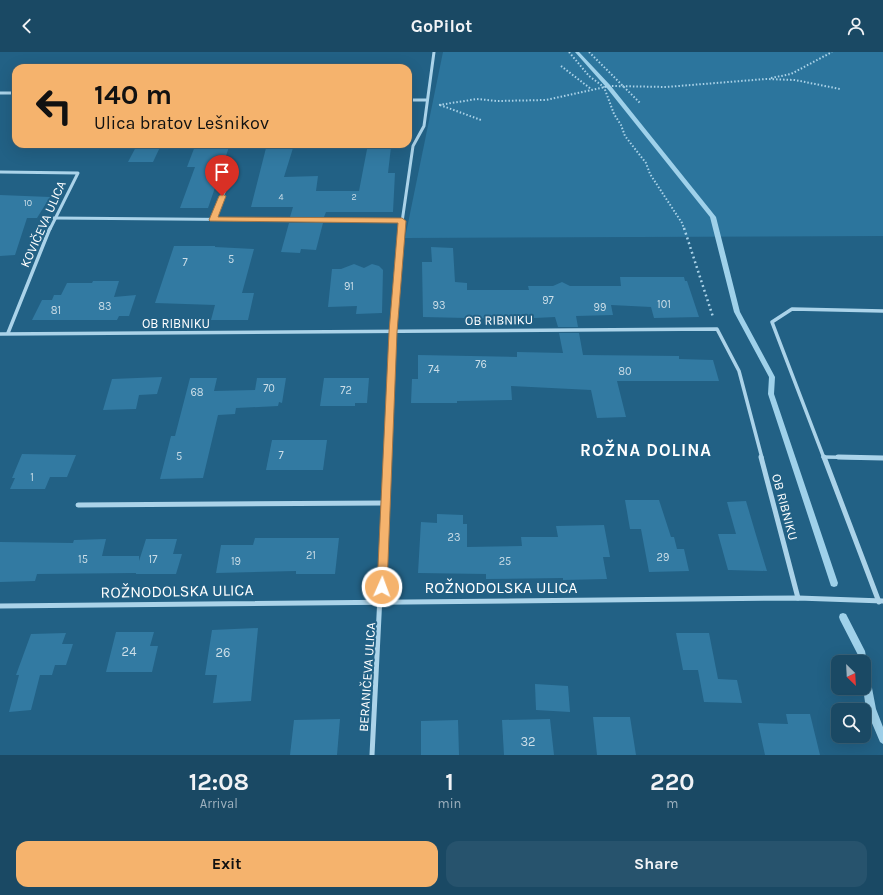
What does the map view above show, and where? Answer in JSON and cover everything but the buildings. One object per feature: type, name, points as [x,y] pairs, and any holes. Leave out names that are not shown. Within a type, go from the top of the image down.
[{"type":"street","name":"BERANIČEVA ULICA","points":[[372,755],[381,601],[393,332],[402,221],[413,146],[424,126],[426,102],[434,52]]},
{"type":"street","points":[[0,93],[12,93]]},
{"type":"street","points":[[412,100],[426,102]]},
{"type":"street","name":"KOVIČEVA ULICA","points":[[0,172],[78,173],[54,218],[8,333]]},
{"type":"street","points":[[213,220],[232,173]]},
{"type":"street","points":[[54,218],[402,221]]},
{"type":"street","points":[[881,602],[823,457],[772,322],[792,309],[883,311]]},
{"type":"street","name":"OB RIBNIKU","points":[[0,334],[717,329],[738,371],[798,598]]},
{"type":"street","points":[[823,457],[883,458]]},
{"type":"street","points":[[78,505],[385,503]]},
{"type":"street","name":"ROŽNODOLSKA ULICA","points":[[0,606],[798,598],[881,602]]},
{"type":"path","points":[[569,52],[589,76],[605,86],[614,114],[621,125],[625,136],[646,163],[650,174],[682,222],[717,329]]},
{"type":"path","points":[[589,52],[640,103]]},
{"type":"path","points":[[439,105],[477,99],[497,101],[546,100],[605,86],[666,87],[766,78],[791,74],[832,52]]},
{"type":"path","points":[[561,66],[592,90]]},
{"type":"path","points":[[766,78],[795,80],[840,89]]},
{"type":"path","points":[[426,102],[481,120]]},
{"type":"shaded area","points":[[443,52],[883,52],[883,236],[405,238]]},
{"type":"waterway","points":[[577,52],[608,86],[713,217],[737,312],[772,377],[771,394],[834,583]]},
{"type":"waterway","points":[[843,617],[862,655]]},
{"type":"waterway","points":[[869,695],[871,709],[883,739]]},
{"type":"district","name":"ROŽNA DOLINA","points":[[646,450]]},
{"type":"route","points":[[222,196],[213,220],[402,221],[393,332],[382,587]]}]
